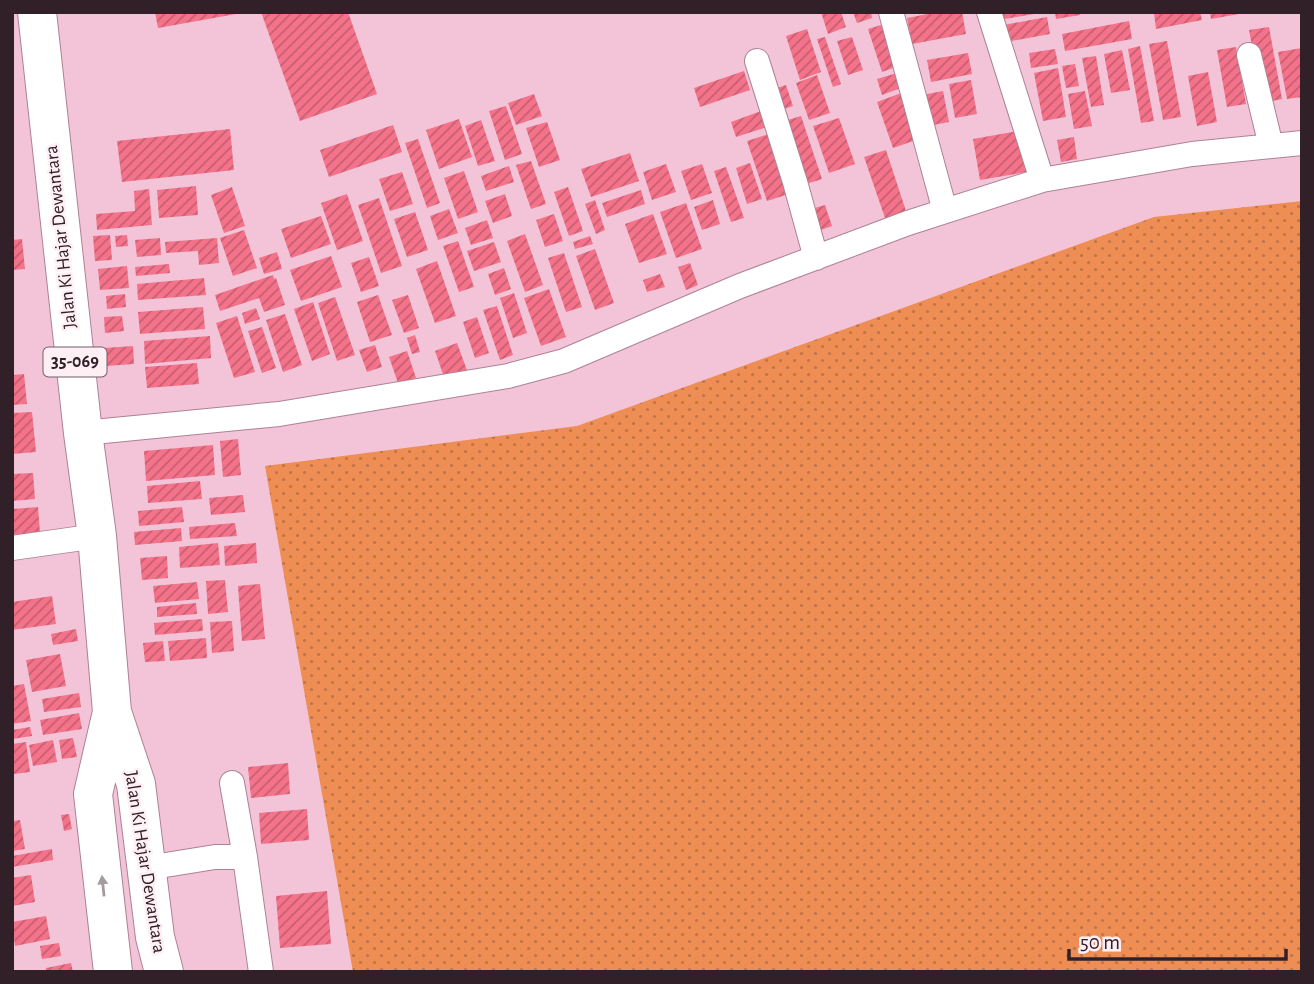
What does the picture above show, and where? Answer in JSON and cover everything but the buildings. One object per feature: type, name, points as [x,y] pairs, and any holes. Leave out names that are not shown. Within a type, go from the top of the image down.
[{"type":"main road","name":"Jalan Ki Hajar Dewantara","points":[[37,12],[83,433],[97,536],[112,712],[159,866],[159,954]]},
{"type":"main road","name":"Jalan Ki Hajar Dewantara","points":[[112,712],[93,794],[112,963]]},
{"type":"street","points":[[891,12],[945,211]]},
{"type":"street","points":[[989,12],[1042,180]]},
{"type":"street","points":[[1249,55],[1271,146]]},
{"type":"street","points":[[757,61],[816,258]]},
{"type":"street","points":[[83,433],[279,414],[508,376],[564,361],[740,286],[945,211],[1042,180],[1192,154],[1302,143]]},
{"type":"street","points":[[12,548],[97,536]]},
{"type":"street","points":[[232,783],[261,972]]},
{"type":"street","points":[[159,866],[215,857],[245,857]]},
{"type":"shaded area","points":[[1302,201],[1302,972],[353,972],[265,466],[577,426],[1154,217]]}]
